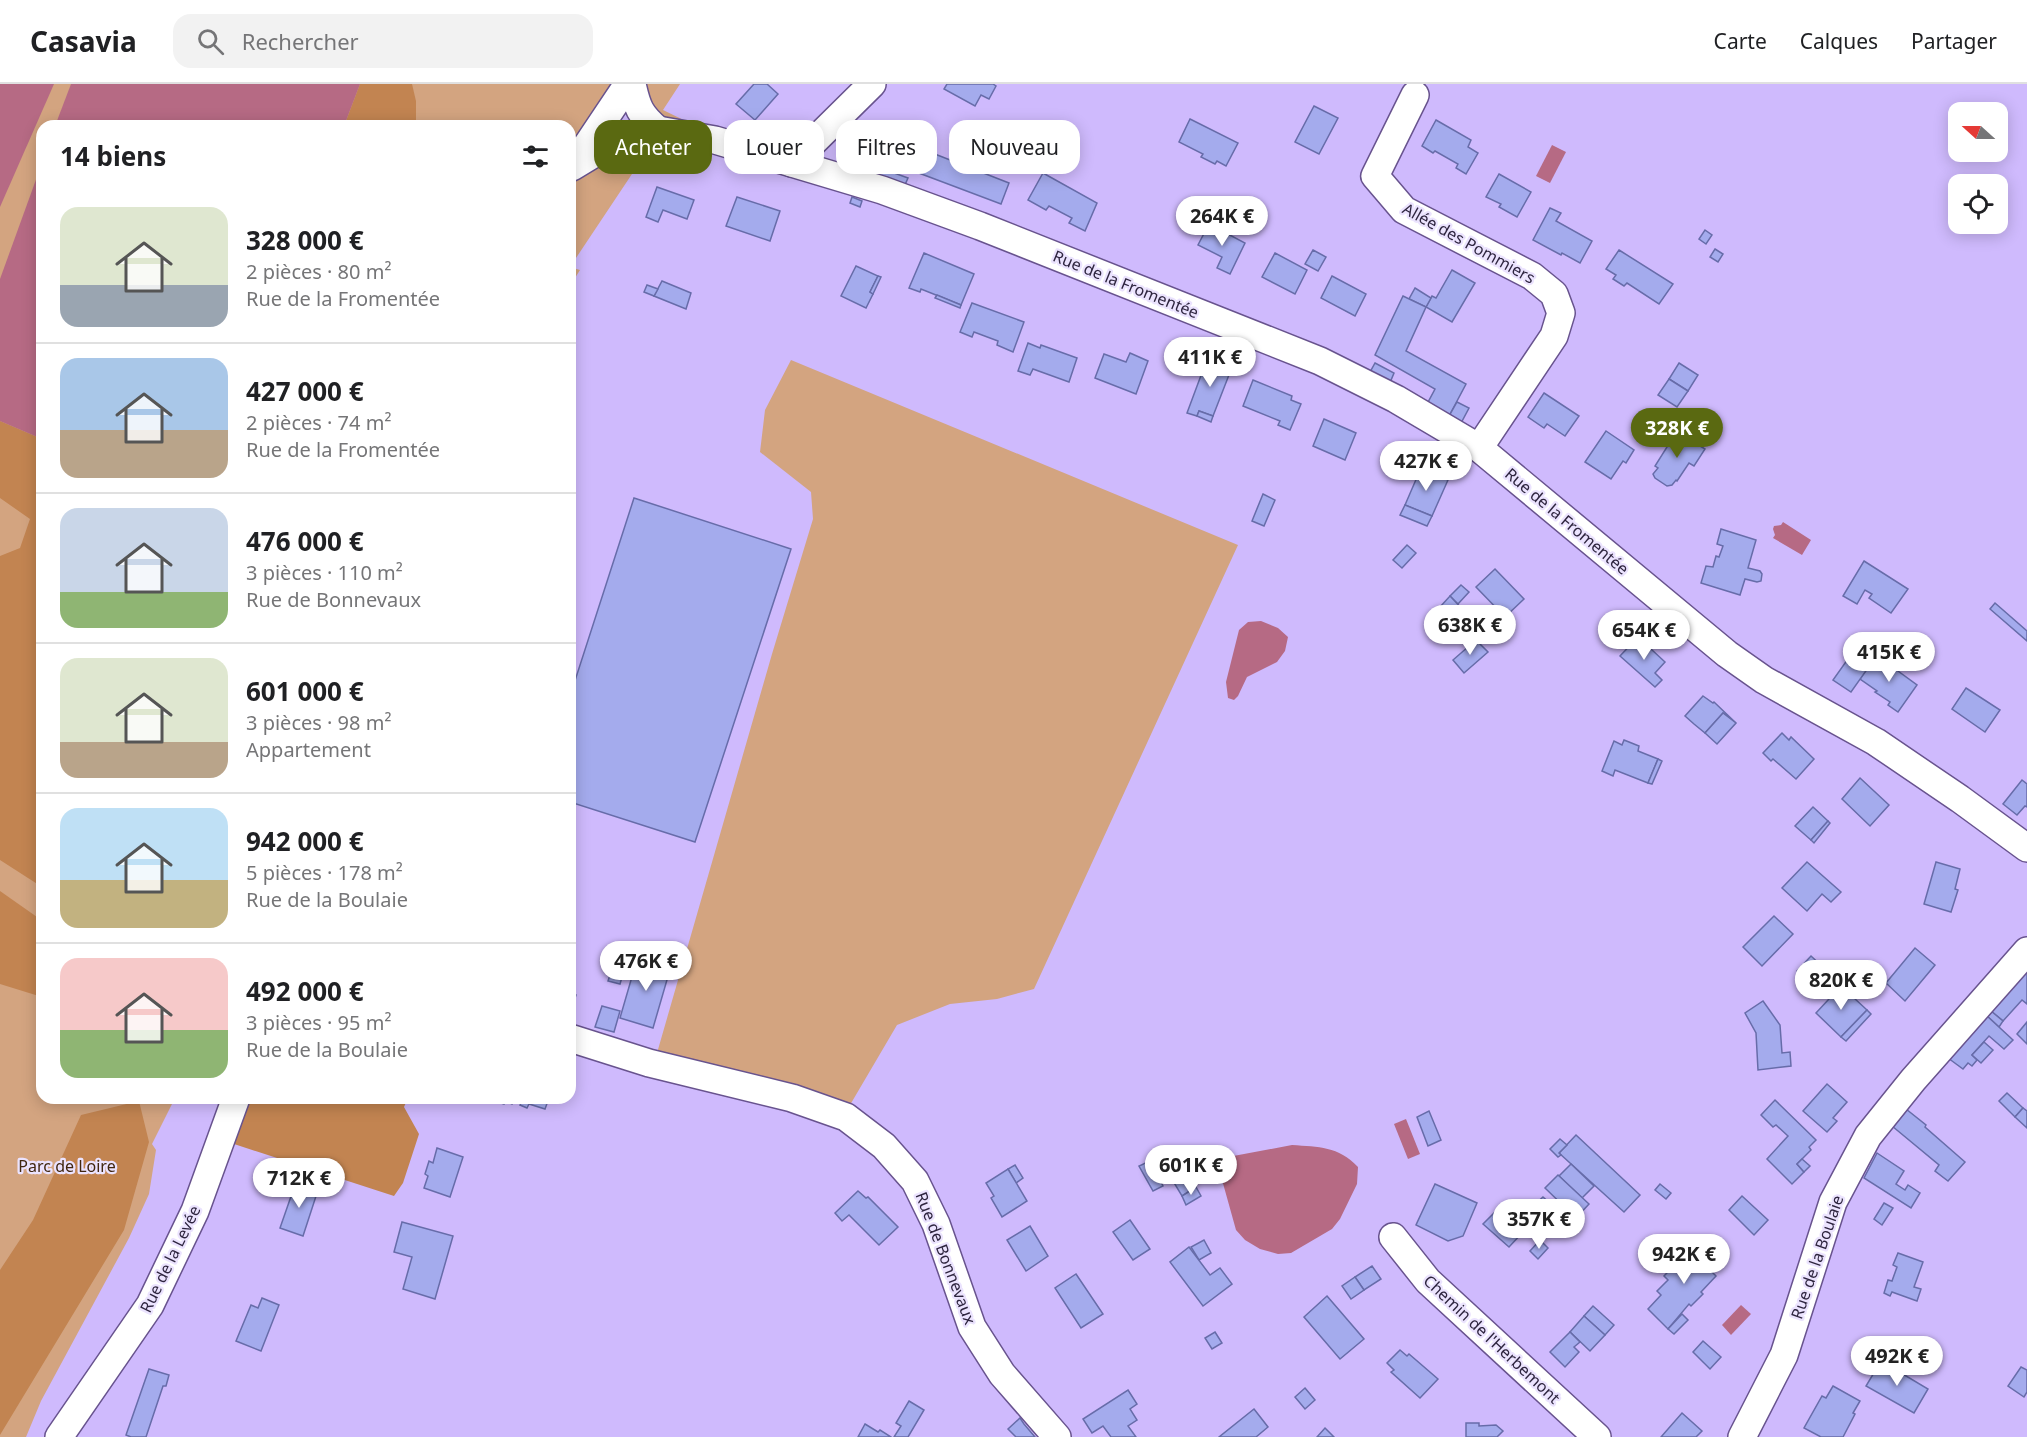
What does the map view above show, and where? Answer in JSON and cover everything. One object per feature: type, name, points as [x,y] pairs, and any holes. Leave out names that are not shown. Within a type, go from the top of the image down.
[{"type":"street","points":[[630,84],[636,104],[646,120]]},
{"type":"street","points":[[576,162],[630,84]]},
{"type":"street","points":[[824,131],[872,84]]},
{"type":"street","name":"Allée des Pommiers","points":[[1415,95],[1375,176],[1404,210],[1532,276],[1554,294],[1561,313],[1554,336],[1479,448]]},
{"type":"street","name":"Rue de la Fromentée","points":[[576,166],[594,154]]},
{"type":"street","name":"Rue de la Fromentée","points":[[824,173],[882,190],[980,226],[1320,361],[1396,399],[1479,448],[1727,654],[1764,680],[1876,742],[2027,848]]},
{"type":"street","name":"Rue de la Boulaie","points":[[1743,1437],[1784,1355],[1833,1202],[1868,1136],[1913,1080],[2027,951]]},
{"type":"street","name":"Rue de Bonnevaux","points":[[576,1040],[650,1063],[792,1098],[846,1117],[884,1146],[915,1181],[936,1224],[972,1327],[1002,1374],[1057,1437]]},
{"type":"street","name":"Rue de la Levée","points":[[58,1437],[150,1305],[195,1211],[234,1104]]},
{"type":"street","name":"Chemin de l'Herbemont","points":[[1393,1237],[1428,1281],[1597,1437]]},
{"type":"green space","name":"Parc de Loire","points":[[0,84],[616,84],[576,143],[576,120],[36,120],[36,1104],[172,1104],[152,1144],[156,1150],[149,1194],[129,1238],[41,1401],[26,1437],[0,1437]]},
{"type":"green space","points":[[360,84],[412,84],[416,101],[416,120],[346,120]]},
{"type":"green space","points":[[638,84],[680,84],[663,110],[684,120],[651,119]]},
{"type":"green space","points":[[594,164],[594,174],[632,174],[576,258],[576,178],[581,171]]},
{"type":"green space","points":[[791,360],[1238,545],[1034,989],[997,999],[950,1004],[897,1025],[850,1105],[657,1053],[813,519],[811,492],[760,452],[765,410]]},
{"type":"green space","points":[[0,421],[36,436],[36,883],[0,860],[0,556],[20,548],[30,519],[0,498]]},
{"type":"green space","points":[[0,891],[36,916],[36,995],[0,984]]},
{"type":"green space","points":[[127,1104],[140,1104],[149,1142],[124,1230],[0,1435],[0,1270],[33,1220],[81,1115]]},
{"type":"green space","points":[[248,1104],[405,1104],[404,1107],[419,1134],[403,1183],[394,1196],[234,1144]]},
{"type":"shaded area","points":[[0,84],[54,84],[38,120],[36,120],[36,125],[0,207]]},
{"type":"shaded area","points":[[71,84],[360,84],[346,120],[57,120]]},
{"type":"shaded area","points":[[1552,145],[1566,152],[1550,183],[1536,176]]},
{"type":"shaded area","points":[[36,180],[36,436],[0,421],[0,279]]},
{"type":"shaded area","points":[[1783,522],[1811,540],[1802,555],[1773,538],[1774,526],[1781,525]]},
{"type":"shaded area","points":[[1261,621],[1278,628],[1288,637],[1285,651],[1277,662],[1247,677],[1234,700],[1228,698],[1226,682],[1239,630],[1248,622]]},
{"type":"shaded area","points":[[1406,1119],[1420,1154],[1408,1159],[1394,1124]]},
{"type":"shaded area","points":[[1292,1145],[1328,1149],[1343,1155],[1358,1167],[1357,1184],[1340,1219],[1332,1229],[1291,1253],[1278,1254],[1260,1249],[1245,1240],[1236,1230],[1219,1169],[1221,1163],[1228,1157]]},
{"type":"shaded area","points":[[1741,1305],[1751,1314],[1731,1335],[1722,1325]]},
{"type":"building","points":[[754,84],[767,84],[778,94],[755,120],[736,104]]},
{"type":"building","points":[[947,84],[993,84],[996,86],[989,99],[981,95],[975,106],[944,89]]},
{"type":"building","points":[[1314,106],[1338,118],[1319,154],[1295,142]]},
{"type":"building","points":[[1190,119],[1238,143],[1226,166],[1217,161],[1215,164],[1201,157],[1203,154],[1179,142]]},
{"type":"building","points":[[1436,120],[1471,140],[1468,147],[1478,153],[1466,174],[1456,168],[1458,164],[1422,146]]},
{"type":"building","points":[[937,155],[949,160],[949,174],[986,174],[1009,183],[1001,204],[921,174],[937,174]]},
{"type":"building","points":[[877,174],[897,174],[908,178],[904,187],[879,179]]},
{"type":"building","points":[[1042,174],[1045,174],[1097,203],[1085,231],[1069,223],[1072,218],[1049,206],[1046,210],[1028,200]]},
{"type":"building","points":[[1499,174],[1531,192],[1517,217],[1499,207],[1501,204],[1486,197]]},
{"type":"building","points":[[657,187],[694,200],[687,219],[663,210],[658,222],[646,217]]},
{"type":"building","points":[[737,197],[780,211],[770,241],[726,226]]},
{"type":"building","points":[[852,197],[862,201],[860,207],[850,203]]},
{"type":"building","points":[[1550,208],[1561,213],[1556,221],[1592,241],[1580,263],[1533,240]]},
{"type":"building","points":[[1209,224],[1245,243],[1230,274],[1217,268],[1222,257],[1198,245]]},
{"type":"building","points":[[1705,230],[1712,235],[1706,244],[1699,239]]},
{"type":"building","points":[[1715,249],[1723,254],[1718,262],[1710,257]]},
{"type":"building","points":[[1313,250],[1326,257],[1318,271],[1305,264]]},
{"type":"building","points":[[1619,250],[1673,284],[1659,304],[1627,283],[1624,286],[1613,279],[1616,275],[1606,269]]},
{"type":"building","points":[[924,253],[974,274],[961,305],[921,289],[920,292],[909,288]]},
{"type":"building","points":[[1275,253],[1307,270],[1295,294],[1262,277]]},
{"type":"building","points":[[856,266],[878,276],[870,292],[873,294],[866,308],[841,296]]},
{"type":"building","points":[[1452,270],[1475,283],[1452,322],[1426,307],[1432,296],[1436,298]]},
{"type":"building","points":[[878,276],[881,277],[873,294],[870,292]]},
{"type":"building","points":[[1332,276],[1366,294],[1355,316],[1321,298]]},
{"type":"building","points":[[662,281],[691,293],[686,309],[654,296]]},
{"type":"building","points":[[647,285],[658,289],[654,296],[644,292]]},
{"type":"building","points":[[1415,288],[1431,298],[1426,307],[1409,299]]},
{"type":"building","points":[[937,295],[961,305],[960,308],[935,298]]},
{"type":"building","points":[[1403,296],[1426,307],[1406,351],[1466,384],[1448,418],[1426,406],[1435,389],[1375,355]]},
{"type":"building","points":[[972,303],[1024,322],[1013,352],[997,345],[998,341],[974,332],[972,337],[960,332]]},
{"type":"building","points":[[1028,343],[1040,348],[1041,345],[1077,358],[1069,382],[1033,369],[1030,375],[1018,371]]},
{"type":"building","points":[[1130,353],[1148,361],[1136,394],[1095,378],[1104,354],[1126,362]]},
{"type":"building","points":[[1222,358],[1234,362],[1213,416],[1199,411],[1197,416],[1187,413],[1206,362],[1219,367]]},
{"type":"building","points":[[1375,363],[1394,373],[1389,385],[1369,374]]},
{"type":"building","points":[[1679,363],[1698,375],[1688,391],[1669,379]]},
{"type":"building","points":[[1669,379],[1688,391],[1677,407],[1658,395]]},
{"type":"building","points":[[1253,380],[1292,396],[1291,400],[1301,404],[1290,430],[1278,425],[1280,421],[1243,406]]},
{"type":"building","points":[[1544,393],[1579,416],[1565,436],[1547,424],[1544,428],[1528,417]]},
{"type":"building","points":[[1457,402],[1469,408],[1460,425],[1448,418]]},
{"type":"building","points":[[1199,411],[1213,416],[1211,422],[1197,416]]},
{"type":"building","points":[[1324,419],[1356,433],[1345,460],[1313,446]]},
{"type":"building","points":[[1606,431],[1634,450],[1626,463],[1623,461],[1611,479],[1585,462]]},
{"type":"building","points":[[1677,431],[1705,449],[1694,466],[1689,463],[1677,481],[1667,486],[1653,474],[1658,468],[1655,466]]},
{"type":"building","points":[[1421,468],[1448,480],[1432,516],[1405,505]]},
{"type":"building","points":[[1263,494],[1275,500],[1264,526],[1252,521]]},
{"type":"building","points":[[634,498],[791,549],[695,842],[576,804],[576,677]]},
{"type":"building","points":[[1405,505],[1432,516],[1427,526],[1400,515]]},
{"type":"building","points":[[1721,529],[1756,540],[1748,568],[1760,571],[1761,581],[1745,579],[1740,595],[1701,583],[1706,566],[1713,567],[1716,556],[1719,557],[1723,546],[1717,544]]},
{"type":"building","points":[[1407,545],[1416,553],[1402,568],[1393,560]]},
{"type":"building","points":[[1864,561],[1908,589],[1891,613],[1869,598],[1872,594],[1865,590],[1857,604],[1843,596]]},
{"type":"building","points":[[1495,569],[1524,599],[1505,617],[1476,587]]},
{"type":"building","points":[[1461,585],[1469,592],[1458,604],[1450,596]]},
{"type":"building","points":[[1450,596],[1464,611],[1454,620],[1440,607]]},
{"type":"building","points":[[1995,603],[2027,631],[2027,641],[1990,609]]},
{"type":"building","points":[[1619,618],[1627,625],[1615,639],[1607,631]]},
{"type":"building","points":[[1638,637],[1665,662],[1655,673],[1662,680],[1655,687],[1620,656]]},
{"type":"building","points":[[1476,640],[1488,652],[1464,673],[1453,660]]},
{"type":"building","points":[[1876,655],[1917,685],[1898,712],[1888,705],[1890,702],[1860,679]]},
{"type":"building","points":[[1850,656],[1868,668],[1851,692],[1833,680]]},
{"type":"building","points":[[1966,688],[2000,710],[1985,732],[1952,709]]},
{"type":"building","points":[[1703,696],[1714,702],[1736,723],[1723,713],[1705,733],[1694,724],[1685,716]]},
{"type":"building","points":[[1723,713],[1736,723],[1717,744],[1705,733]]},
{"type":"building","points":[[1782,733],[1789,740],[1791,737],[1814,759],[1796,779],[1763,753]]},
{"type":"building","points":[[1624,740],[1639,746],[1638,751],[1658,759],[1648,783],[1615,770],[1613,776],[1602,771],[1614,741],[1622,745]]},
{"type":"building","points":[[1658,759],[1662,761],[1652,784],[1648,783]]},
{"type":"building","points":[[1860,778],[1889,805],[1870,826],[1842,799]]},
{"type":"building","points":[[2022,780],[2027,784],[2027,807],[2025,806],[2017,815],[2003,804]]},
{"type":"building","points":[[1813,807],[1828,821],[1811,840],[1795,826]]},
{"type":"building","points":[[1828,821],[1830,823],[1814,843],[1811,840]]},
{"type":"building","points":[[1807,862],[1841,892],[1831,902],[1822,894],[1807,911],[1782,888]]},
{"type":"building","points":[[1936,862],[1960,869],[1955,889],[1958,890],[1951,912],[1924,904]]},
{"type":"building","points":[[1774,916],[1793,934],[1762,966],[1743,947]]},
{"type":"building","points":[[1915,948],[1935,965],[1905,1001],[1886,983]]},
{"type":"building","points":[[638,956],[671,966],[653,1028],[620,1018]]},
{"type":"building","points":[[1811,956],[1825,969],[1811,985],[1797,971]]},
{"type":"building","points":[[613,966],[624,970],[620,984],[608,981]]},
{"type":"building","points":[[2027,971],[2027,1004],[2022,1000],[2003,1021],[1991,1011]]},
{"type":"building","points":[[1841,986],[1867,1010],[1841,1037],[1816,1013]]},
{"type":"building","points":[[1763,1001],[1780,1025],[1782,1053],[1790,1052],[1791,1066],[1758,1070],[1756,1033],[1745,1013]]},
{"type":"building","points":[[602,1006],[620,1011],[614,1032],[595,1027]]},
{"type":"building","points":[[1867,1010],[1871,1014],[1846,1041],[1841,1037]]},
{"type":"building","points":[[1991,1011],[2003,1021],[1999,1027],[1987,1016]]},
{"type":"building","points":[[1987,1016],[2013,1040],[2004,1049],[1989,1036],[1972,1055],[1977,1060],[1972,1066],[1968,1063],[1963,1069],[1948,1058]]},
{"type":"building","points":[[2027,1022],[2027,1044],[2017,1034]]},
{"type":"building","points":[[1984,1042],[1993,1050],[1981,1063],[1972,1055]]},
{"type":"building","points":[[1827,1084],[1847,1102],[1833,1118],[1837,1121],[1827,1132],[1803,1111]]},
{"type":"building","points":[[2007,1093],[2023,1108],[2015,1117],[1999,1101]]},
{"type":"building","points":[[1775,1100],[1816,1140],[1809,1147],[1811,1150],[1797,1164],[1804,1172],[1792,1184],[1767,1159],[1788,1136],[1776,1125],[1773,1127],[1761,1115]]},
{"type":"building","points":[[529,1104],[547,1104],[545,1109]]},
{"type":"building","points":[[2023,1108],[2027,1111],[2027,1128],[2015,1117]]},
{"type":"building","points":[[1906,1109],[1965,1162],[1948,1181],[1935,1171],[1939,1165],[1892,1126]]},
{"type":"building","points":[[1429,1111],[1441,1140],[1428,1146],[1417,1117]]},
{"type":"building","points":[[1576,1135],[1640,1195],[1624,1212],[1559,1153]]},
{"type":"building","points":[[1560,1139],[1567,1145],[1558,1157],[1550,1149]]},
{"type":"building","points":[[437,1148],[463,1157],[450,1197],[424,1188],[429,1161],[433,1163]]},
{"type":"building","points":[[1877,1153],[1904,1171],[1896,1184],[1905,1190],[1908,1185],[1920,1193],[1911,1208],[1864,1178]]},
{"type":"building","points":[[1802,1159],[1810,1166],[1804,1172],[1797,1164]]},
{"type":"building","points":[[1150,1161],[1163,1186],[1153,1191],[1139,1166]]},
{"type":"building","points":[[1571,1164],[1594,1186],[1582,1198],[1559,1176]]},
{"type":"building","points":[[1015,1165],[1023,1178],[1016,1183],[1008,1169]]},
{"type":"building","points":[[1008,1169],[1027,1201],[1002,1217],[991,1198],[994,1196],[986,1183]]},
{"type":"building","points":[[1188,1173],[1196,1187],[1182,1196],[1173,1181]]},
{"type":"building","points":[[1558,1175],[1589,1204],[1576,1218],[1545,1188]]},
{"type":"building","points":[[296,1182],[318,1190],[303,1236],[280,1228]]},
{"type":"building","points":[[1435,1184],[1477,1203],[1463,1236],[1448,1241],[1416,1225]]},
{"type":"building","points":[[1660,1184],[1671,1193],[1666,1199],[1655,1190]]},
{"type":"building","points":[[1196,1187],[1201,1196],[1186,1205],[1182,1196]]},
{"type":"building","points":[[858,1191],[866,1198],[868,1197],[898,1227],[879,1245],[849,1215],[842,1221],[835,1213]]},
{"type":"building","points":[[1742,1196],[1768,1220],[1754,1235],[1729,1210]]},
{"type":"building","points":[[1543,1197],[1551,1204],[1541,1216],[1532,1207]]},
{"type":"building","points":[[1556,1199],[1572,1214],[1558,1229],[1542,1214]]},
{"type":"building","points":[[1884,1203],[1893,1208],[1882,1225],[1874,1219]]},
{"type":"building","points":[[1498,1209],[1523,1232],[1509,1247],[1483,1224]]},
{"type":"building","points":[[1130,1220],[1150,1249],[1133,1260],[1113,1232]]},
{"type":"building","points":[[402,1222],[453,1236],[435,1299],[403,1289],[412,1257],[394,1252]]},
{"type":"building","points":[[1030,1226],[1048,1256],[1026,1271],[1007,1240]]},
{"type":"building","points":[[1204,1240],[1211,1253],[1199,1260],[1191,1247]]},
{"type":"building","points":[[1540,1240],[1548,1248],[1538,1259],[1530,1251]]},
{"type":"building","points":[[1700,1246],[1719,1264],[1712,1272],[1716,1276],[1701,1292],[1703,1294],[1691,1306],[1689,1304],[1668,1329],[1648,1309],[1661,1295],[1657,1291],[1668,1280],[1664,1276],[1690,1249],[1694,1252]]},
{"type":"building","points":[[1189,1247],[1210,1275],[1220,1268],[1232,1284],[1203,1306],[1170,1262]]},
{"type":"building","points":[[1898,1253],[1923,1262],[1914,1287],[1921,1289],[1917,1301],[1892,1292],[1890,1296],[1884,1293],[1888,1280],[1892,1281],[1897,1267],[1893,1265]]},
{"type":"building","points":[[1372,1266],[1381,1279],[1364,1290],[1355,1277]]},
{"type":"building","points":[[1076,1274],[1103,1314],[1081,1328],[1055,1288]]},
{"type":"building","points":[[1355,1277],[1364,1290],[1351,1299],[1342,1286]]},
{"type":"building","points":[[1327,1296],[1364,1339],[1340,1359],[1304,1317]]},
{"type":"building","points":[[262,1298],[279,1305],[261,1351],[236,1341],[251,1305],[258,1308]]},
{"type":"building","points":[[1593,1306],[1614,1325],[1605,1335],[1584,1316]]},
{"type":"building","points":[[1682,1314],[1688,1320],[1674,1334],[1668,1329]]},
{"type":"building","points":[[1584,1316],[1605,1335],[1590,1351],[1570,1332]]},
{"type":"building","points":[[1215,1332],[1222,1343],[1212,1349],[1205,1338]]},
{"type":"building","points":[[1570,1332],[1580,1342],[1574,1347],[1579,1352],[1565,1367],[1550,1352]]},
{"type":"building","points":[[1703,1341],[1721,1357],[1710,1369],[1693,1352]]},
{"type":"building","points":[[1400,1350],[1407,1356],[1409,1354],[1438,1379],[1420,1398],[1391,1372],[1394,1370],[1387,1363]]},
{"type":"building","points":[[1881,1361],[1928,1389],[1914,1413],[1866,1386]]},
{"type":"building","points":[[2021,1367],[2027,1370],[2027,1392],[2024,1397],[2008,1386]]},
{"type":"building","points":[[149,1369],[169,1375],[146,1437],[131,1437],[126,1435]]},
{"type":"building","points":[[1833,1386],[1860,1401],[1843,1437],[1821,1437],[1804,1428],[1822,1396],[1826,1398]]},
{"type":"building","points":[[1305,1388],[1315,1400],[1305,1409],[1295,1397]]},
{"type":"building","points":[[1128,1390],[1137,1404],[1130,1409],[1137,1420],[1128,1426],[1136,1437],[1111,1437],[1103,1426],[1092,1433],[1083,1419]]},
{"type":"building","points":[[909,1401],[924,1410],[908,1437],[894,1437],[901,1426],[896,1423]]},
{"type":"building","points":[[1254,1409],[1268,1427],[1256,1437],[1219,1437]]},
{"type":"building","points":[[1682,1413],[1702,1431],[1696,1437],[1661,1437]]},
{"type":"building","points":[[1020,1418],[1035,1437],[1016,1437],[1008,1429]]},
{"type":"building","points":[[1466,1423],[1479,1423],[1479,1426],[1496,1425],[1503,1431],[1497,1437],[1466,1437]]},
{"type":"building","points":[[865,1424],[878,1432],[880,1430],[891,1437],[858,1437]]},
{"type":"building","points":[[1325,1428],[1334,1437],[1317,1437]]}]
